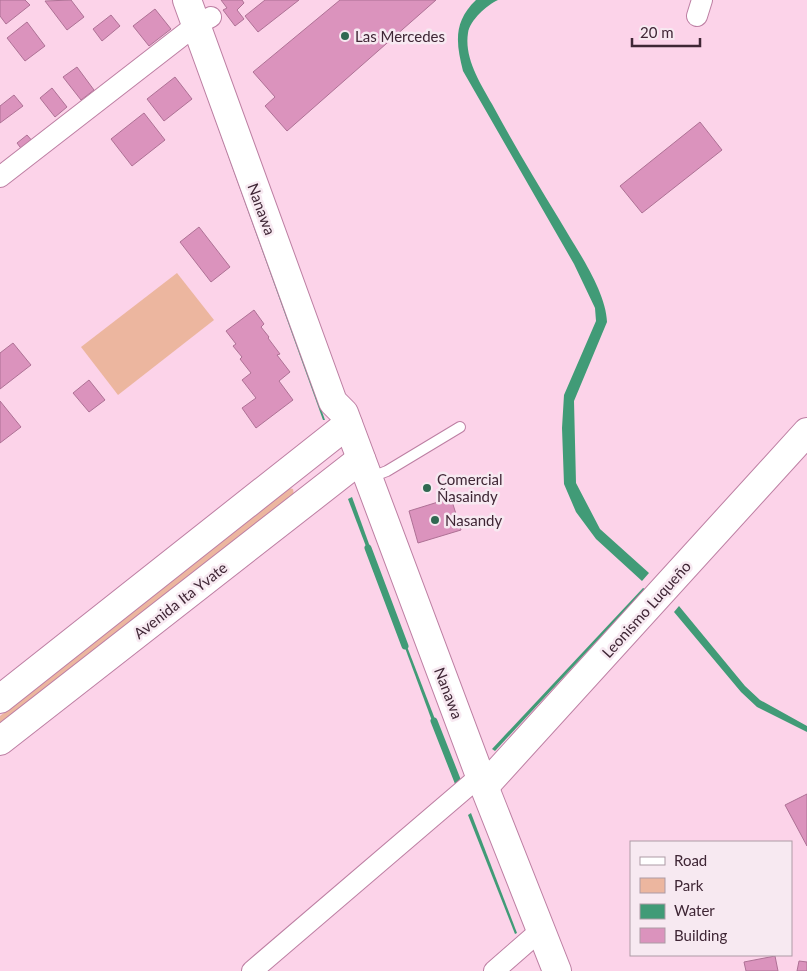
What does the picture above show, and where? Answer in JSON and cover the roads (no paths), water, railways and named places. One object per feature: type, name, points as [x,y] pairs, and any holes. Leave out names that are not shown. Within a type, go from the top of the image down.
[{"type":"street","points":[[0,177],[200,10]]},
{"type":"street","name":"Nanawa","points":[[200,10],[347,395],[346,418],[482,782],[556,971]]},
{"type":"street","points":[[0,699],[346,418]]},
{"type":"street","name":"Leonismo Luqueño","points":[[482,782],[807,432]]},
{"type":"street","name":"Avenida Ita Yvate","points":[[0,741],[40,709],[365,469]]},
{"type":"street","points":[[21,682],[40,709]]},
{"type":"street","points":[[252,971],[482,782]]},
{"type":"street","points":[[494,971],[541,930]]},
{"type":"lane","points":[[365,469],[387,471],[460,427]]},
{"type":"water","points":[[476,0],[498,0],[489,5],[469,28],[468,52],[474,70],[516,148],[589,269],[605,310],[607,322],[574,401],[576,483],[600,529],[649,573],[642,581],[596,539],[576,512],[564,484],[562,428],[564,395],[596,321],[595,308],[574,264],[463,71],[458,33],[463,16]]},
{"type":"water","points":[[191,46],[325,420],[323,420],[189,47]]},
{"type":"water","points":[[352,497],[373,555],[370,557],[348,499]]},
{"type":"water","points":[[643,588],[645,589],[495,751],[492,749]]},
{"type":"water","points":[[679,606],[745,686],[760,700],[807,726],[807,732],[757,707],[741,692],[674,612]]},
{"type":"water","points":[[403,636],[438,727],[435,729],[401,637]]},
{"type":"water","points":[[471,813],[517,933],[515,934],[468,815]]},
{"type":"waterway","points":[[368,548],[405,646]]},
{"type":"waterway","points":[[434,721],[458,782]]},
{"type":"place","name":"Las Mercedes","points":[[345,36]]},
{"type":"place","name":"Comercial Ñasaindy","points":[[427,488]]},
{"type":"place","name":"Nasandy","points":[[435,520]]}]
